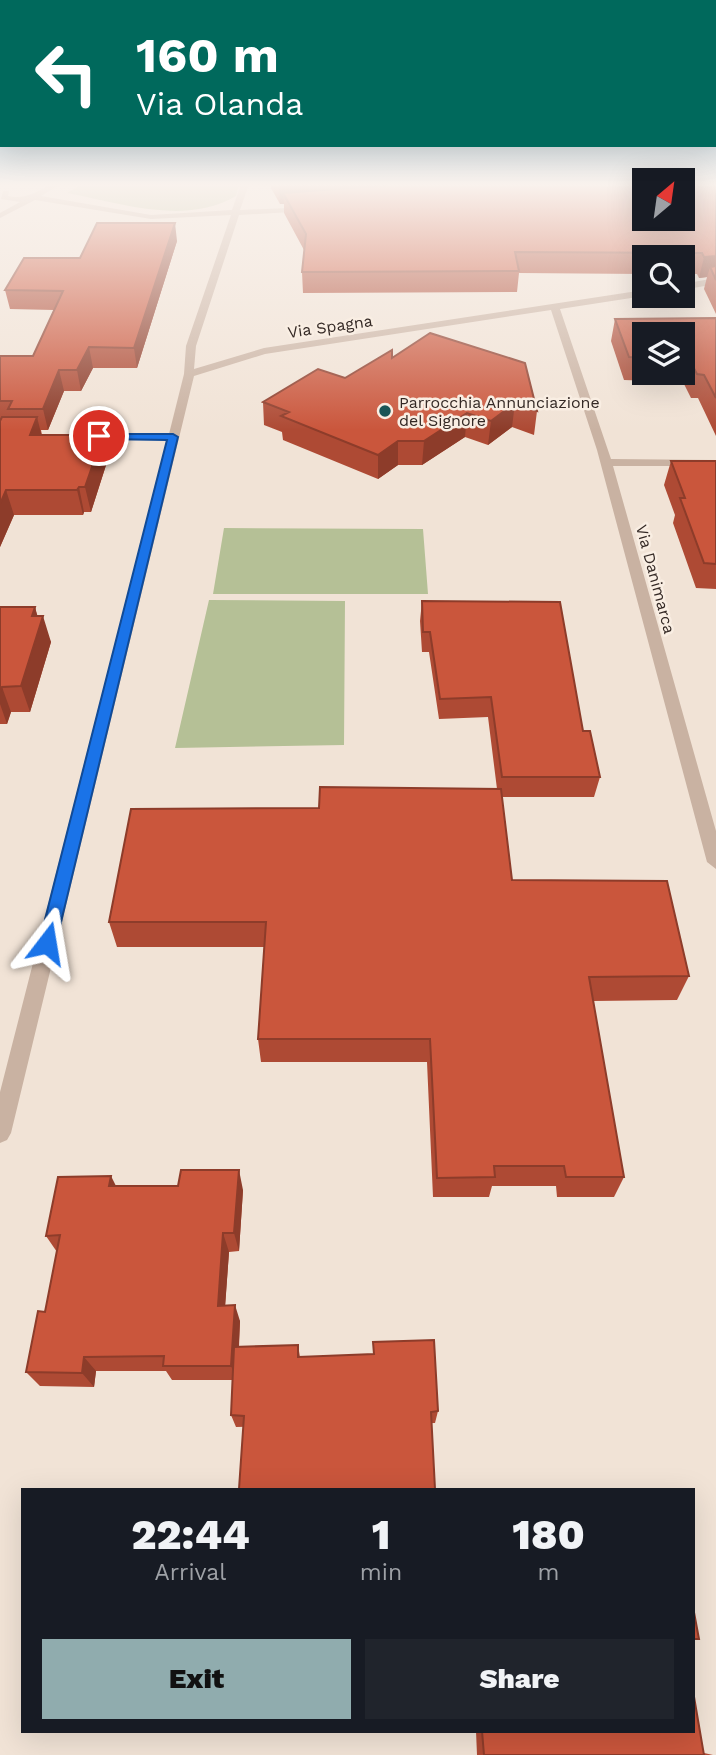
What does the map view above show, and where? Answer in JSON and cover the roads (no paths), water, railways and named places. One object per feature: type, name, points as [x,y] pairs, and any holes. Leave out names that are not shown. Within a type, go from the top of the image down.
[{"type":"street","points":[[0,1133],[189,374],[191,346],[218,266]]},
{"type":"street","points":[[695,285],[716,281]]},
{"type":"street","name":"Via Spagna","points":[[189,374],[264,352],[632,295]]},
{"type":"street","name":"Via Danimarca","points":[[555,308],[606,462],[716,862]]},
{"type":"street","points":[[53,436],[173,437]]},
{"type":"street","points":[[606,462],[716,463]]},
{"type":"place","name":"Parrocchia Annunciazione del Signore","points":[[385,411]]}]
